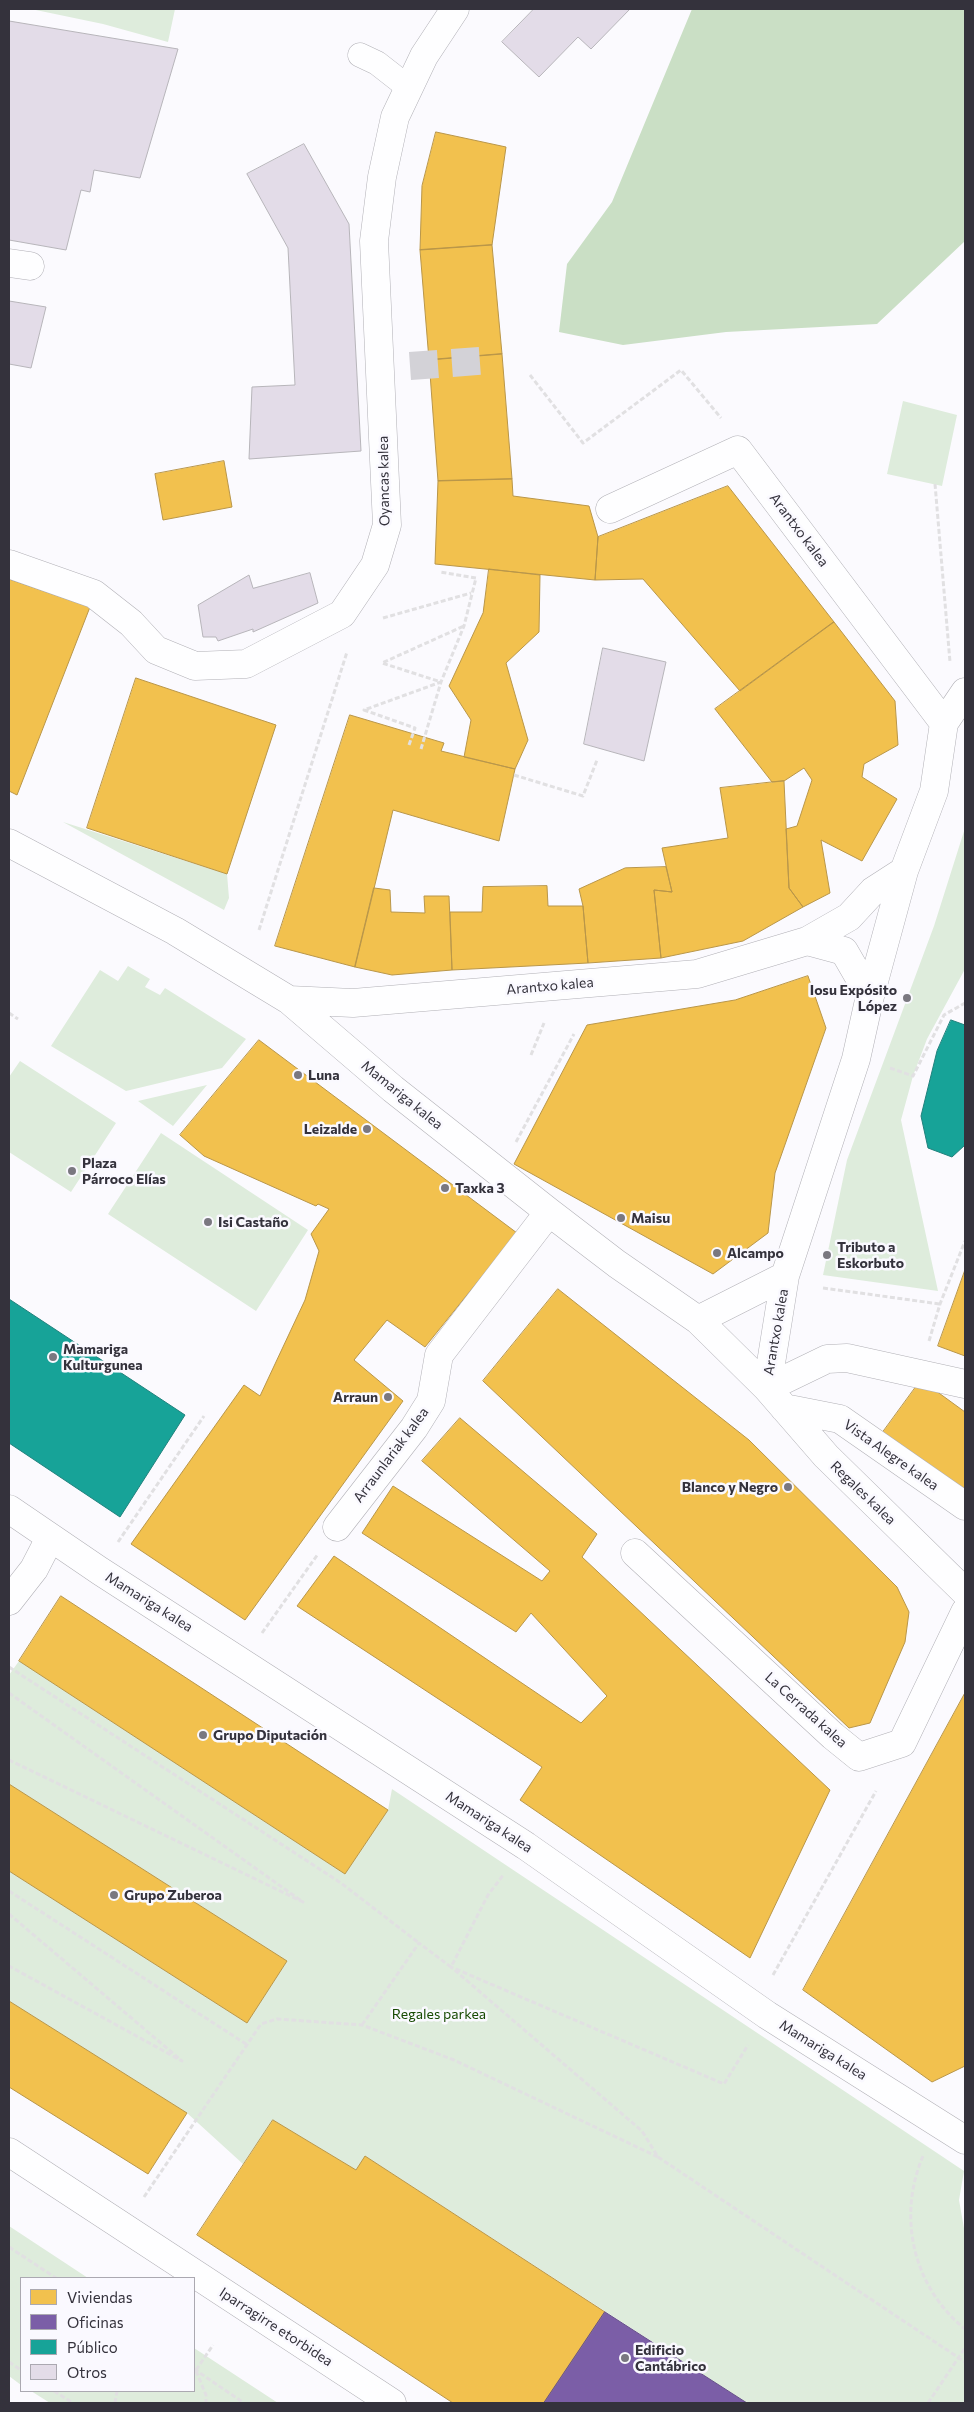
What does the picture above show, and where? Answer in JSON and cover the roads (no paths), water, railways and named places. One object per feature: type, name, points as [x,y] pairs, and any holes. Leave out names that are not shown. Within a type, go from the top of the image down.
[{"type":"street","name":"Oyancas kalea","points":[[9,564],[94,594],[131,623],[156,650],[195,666],[246,664],[342,614],[375,565],[387,525],[374,241],[382,177],[395,117],[424,56],[455,9]]},
{"type":"street","name":"Arantxo kalea","points":[[610,509],[738,450],[944,723]]},
{"type":"street","name":"Arantxo kalea","points":[[775,1398],[785,1276],[856,1059],[870,996],[904,871],[934,791],[944,723],[958,682]]},
{"type":"street","name":"Mamariga kalea","points":[[9,843],[175,931],[289,1000],[393,1090],[548,1212],[617,1264],[698,1320],[775,1398]]},
{"type":"street","name":"Arantxo kalea","points":[[289,1000],[353,1003],[697,974],[807,941],[849,917],[873,891],[904,871]]},
{"type":"street","points":[[807,941],[844,951],[870,996]]},
{"type":"street","name":"Arraunlariak kalea","points":[[337,1527],[414,1428],[431,1401],[439,1354],[548,1212]]},
{"type":"street","name":"Arantxo kalea","points":[[698,1320],[785,1276]]},
{"type":"street","points":[[775,1398],[826,1359],[847,1358],[965,1384]]},
{"type":"street","name":"Vista Alegre kalea","points":[[775,1398],[840,1419],[965,1506]]},
{"type":"street","name":"Regales kalea","points":[[775,1398],[826,1456],[965,1592]]},
{"type":"street","name":"Mamariga kalea","points":[[9,1509],[50,1538],[518,1841],[761,2010],[965,2140]]},
{"type":"street","points":[[9,1600],[34,1570],[50,1538]]},
{"type":"street","name":"La Cerrada kalea","points":[[635,1553],[833,1736],[859,1756],[902,1743],[965,1612]]},
{"type":"street","name":"Iparragirre etorbidea","points":[[9,2152],[392,2403]]},
{"type":"lane","points":[[360,55],[377,63],[409,88]]},
{"type":"tunnel","points":[[410,366],[492,360]]},
{"type":"place","name":"Iosu Expósito López","points":[[907,998]]},
{"type":"place","name":"Luna","points":[[298,1075]]},
{"type":"place","name":"Leizalde","points":[[367,1129]]},
{"type":"place","name":"Plaza Párroco Elías","points":[[72,1171]]},
{"type":"place","name":"Taxka 3","points":[[445,1188]]},
{"type":"place","name":"Maisu","points":[[621,1218]]},
{"type":"place","name":"Isi Castaño","points":[[208,1222]]},
{"type":"place","name":"Alcampo","points":[[717,1253]]},
{"type":"place","name":"Tributo a Eskorbuto","points":[[827,1255]]},
{"type":"place","name":"Mamariga Kulturgunea","points":[[53,1357]]},
{"type":"place","name":"Arraun","points":[[388,1397]]},
{"type":"place","name":"Blanco y Negro","points":[[788,1487]]},
{"type":"place","name":"Grupo Diputación","points":[[203,1735]]},
{"type":"place","name":"Grupo Zuberoa","points":[[114,1895]]},
{"type":"place","name":"Edificio Cantábrico","points":[[625,2358]]},
{"type":"park label","name":"Regales parkea","points":[[439,2014]]}]
